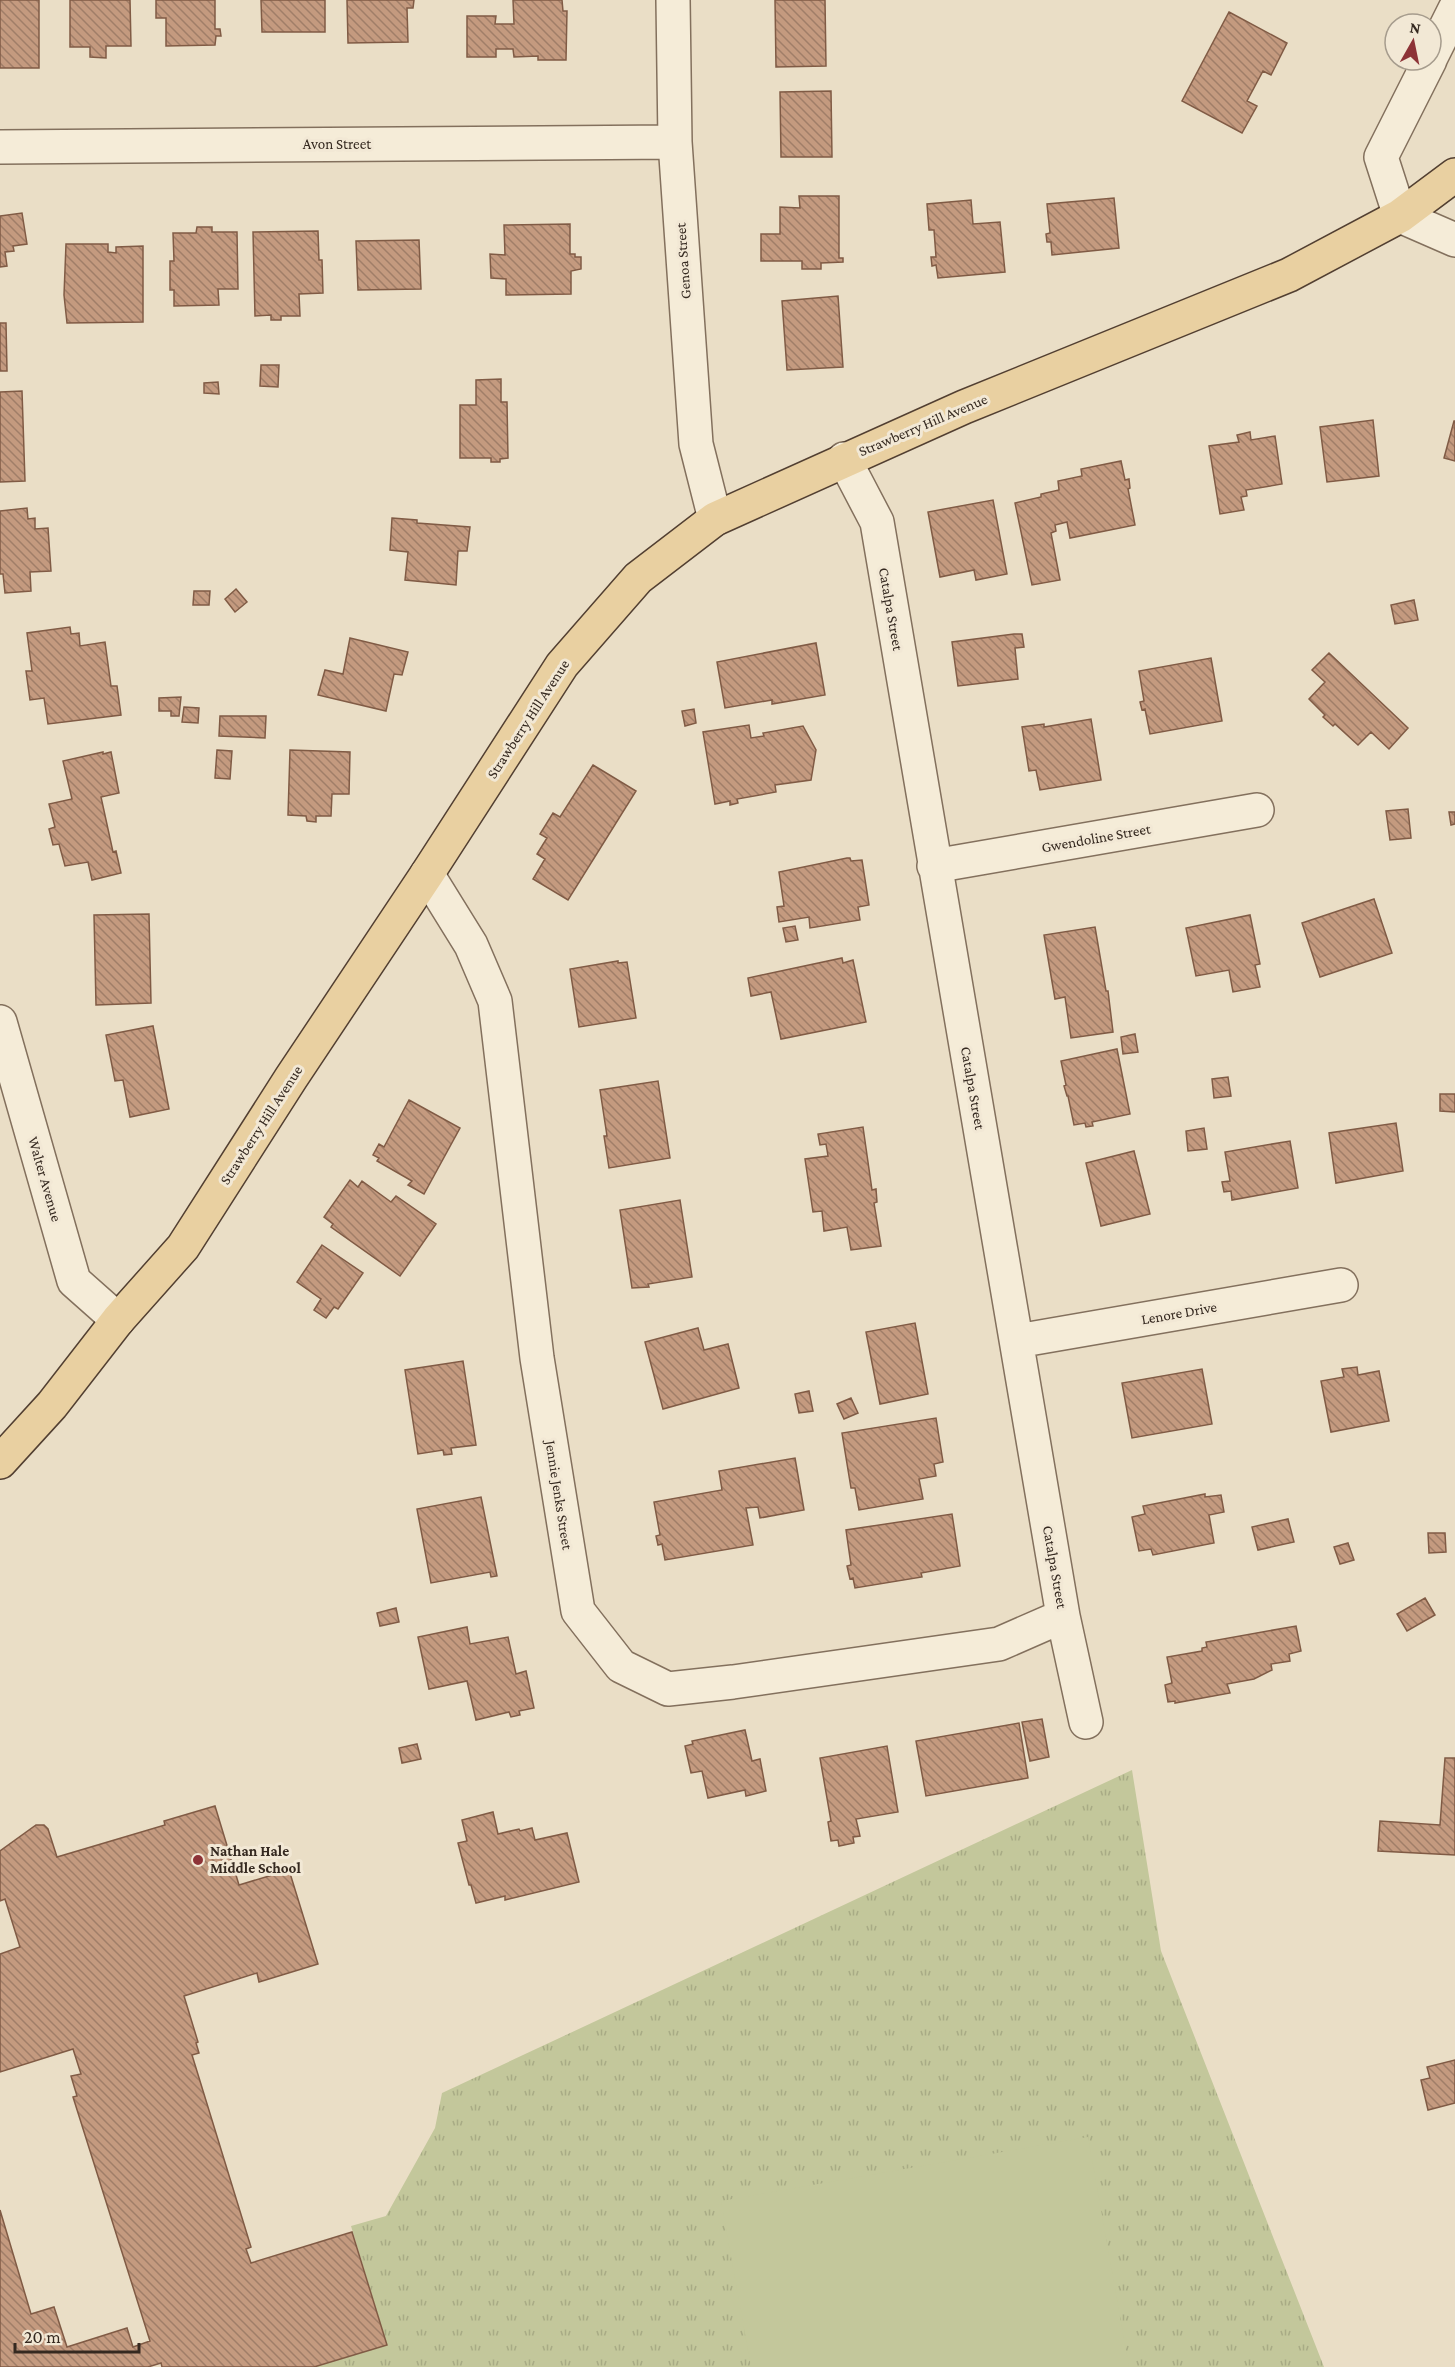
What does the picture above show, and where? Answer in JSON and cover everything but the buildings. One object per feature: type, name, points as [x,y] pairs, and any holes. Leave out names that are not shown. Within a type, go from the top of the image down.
[{"type":"main road","name":"Strawberry Hill Avenue","points":[[0,1462],[52,1406],[118,1320],[183,1248],[291,1078],[562,665],[638,578],[715,519],[975,402],[1289,275],[1400,216],[1455,175]]},
{"type":"street","name":"Genoa Street","points":[[673,0],[675,141],[696,444],[715,519]]},
{"type":"street","points":[[1443,33],[1455,9]]},
{"type":"street","points":[[1424,72],[1381,157],[1400,216],[1455,240]]},
{"type":"street","name":"Avon Street","points":[[0,147],[675,141]]},
{"type":"street","name":"Catalpa Street","points":[[844,459],[877,522],[1063,1616],[1086,1722]]},
{"type":"street","name":"Gwendoline Street","points":[[934,866],[1257,810]]},
{"type":"street","name":"Jennie Jenks Street","points":[[427,874],[471,945],[495,1001],[537,1358],[578,1611],[621,1666],[668,1689],[733,1682],[999,1644],[1063,1616]]},
{"type":"street","name":"Walter Avenue","points":[[1,1032],[74,1281],[118,1320]]},
{"type":"street","name":"Lenore Drive","points":[[1017,1341],[1341,1284]]},
{"type":"green space","points":[[1132,1770],[1161,1951],[1324,2367],[314,2367],[387,2345],[351,2226],[386,2216],[435,2128],[442,2093]]},
{"type":"green space","points":[[1088,2137],[1129,2367],[751,2367],[721,2201]]},
{"type":"place","name":"Nathan Hale Middle School","points":[[198,1860]]}]
